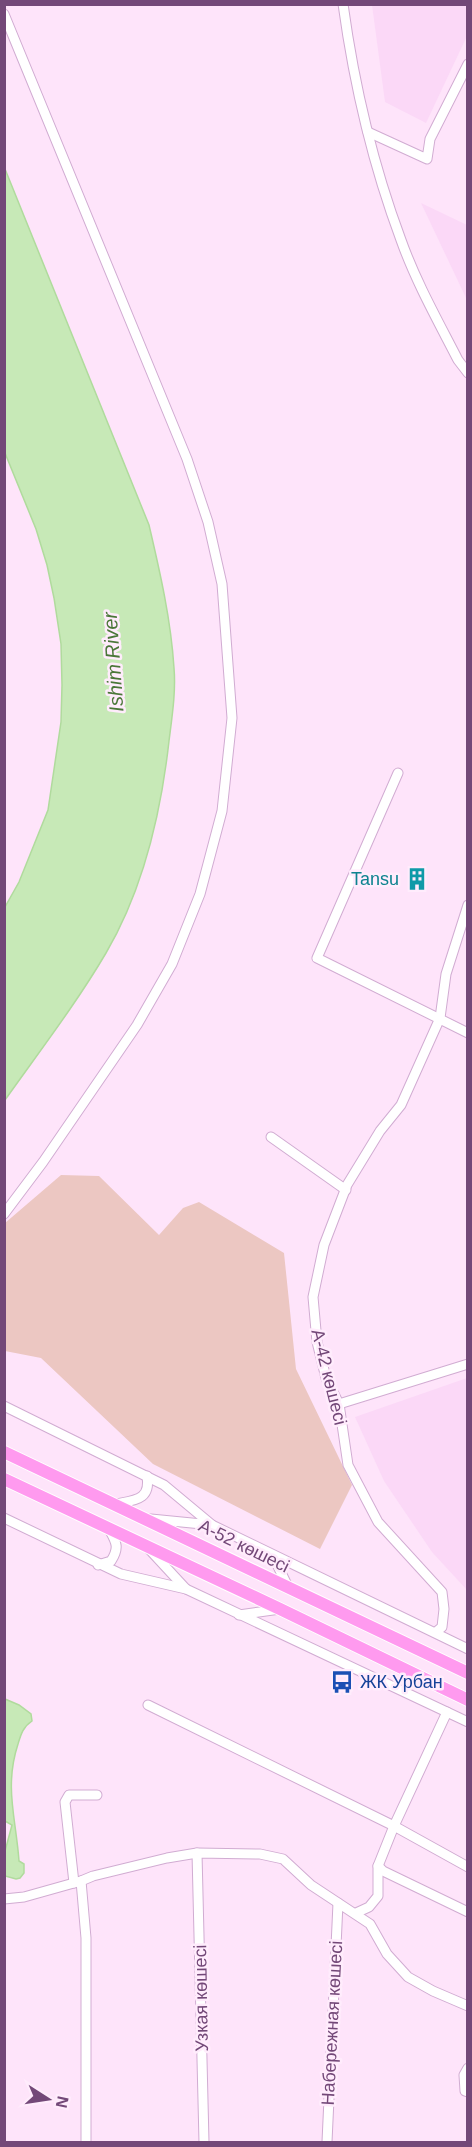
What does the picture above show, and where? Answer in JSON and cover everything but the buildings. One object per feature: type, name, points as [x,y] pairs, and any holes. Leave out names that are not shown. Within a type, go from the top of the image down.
[{"type":"main road","name":"А-52 көшесі","points":[[4,1452],[468,1673]]},
{"type":"main road","points":[[4,1479],[468,1700]]},
{"type":"street","points":[[343,4],[358,89],[384,191],[415,274],[458,360],[468,373]]},
{"type":"street","points":[[4,14],[187,459],[208,522],[222,584],[232,718],[222,812],[200,894],[172,963],[137,1025],[43,1162],[4,1214]]},
{"type":"street","points":[[368,132],[427,159],[430,139],[468,64]]},
{"type":"street","points":[[398,773],[317,958],[468,1033]]},
{"type":"street","name":"А-42 көшесі","points":[[436,1632],[442,1627],[444,1610],[442,1592],[378,1522],[348,1465],[339,1404],[326,1378],[317,1342],[313,1297],[324,1245],[346,1190],[380,1131],[401,1106],[440,1018],[446,974],[468,905]]},
{"type":"street","points":[[271,1137],[346,1190]]},
{"type":"street","points":[[339,1404],[468,1364]]},
{"type":"street","points":[[4,1406],[164,1485],[212,1525],[468,1649]]},
{"type":"street","points":[[116,1504],[137,1500],[146,1494],[147,1476]]},
{"type":"street","points":[[4,1518],[98,1565],[121,1574],[186,1589],[468,1722]]},
{"type":"street","points":[[147,1519],[212,1525]]},
{"type":"street","points":[[98,1565],[111,1561],[117,1552],[116,1543],[109,1529]]},
{"type":"street","points":[[146,1545],[186,1589]]},
{"type":"street","points":[[273,1556],[288,1587]]},
{"type":"street","points":[[239,1615],[280,1609]]},
{"type":"street","points":[[148,1705],[378,1816],[468,1867]]},
{"type":"street","points":[[356,1913],[369,1906],[378,1896],[378,1866],[447,1712]]},
{"type":"street","points":[[86,2142],[86,1938],[65,1802],[69,1795],[97,1796]]},
{"type":"street","points":[[4,1899],[24,1897],[93,1876],[197,1853],[260,1854],[283,1859],[311,1885],[370,1924],[387,1954],[408,1977],[468,2006]]},
{"type":"street","name":"Узкая көшесі","points":[[197,1853],[204,2142]]},
{"type":"street","points":[[378,1866],[383,1871],[468,1912]]},
{"type":"street","name":"Набережная көшесі","points":[[327,2142],[338,1903]]},
{"type":"street","points":[[468,2068],[464,2075],[465,2091],[468,2092]]},
{"type":"shaded area","points":[[372,5],[467,5],[467,36],[426,123],[385,102]]},
{"type":"shaded area","points":[[421,203],[467,225],[467,300]]},
{"type":"shaded area","points":[[61,1175],[99,1176],[159,1235],[183,1208],[199,1202],[284,1253],[296,1369],[352,1485],[320,1549],[153,1464],[41,1358],[5,1351],[5,1223]]},
{"type":"shaded area","points":[[468,1378],[467,1590],[432,1552],[384,1481],[355,1417]]},
{"type":"water","name":"Ishim River","points":[[5,169],[149,525],[168,614],[173,650],[174,686],[161,796],[148,850],[130,903],[119,929],[94,972],[5,1100],[5,907],[19,882],[48,810],[61,722],[62,685],[61,644],[47,565],[36,529],[5,453]]},
{"type":"water","points":[[5,1699],[31,1714],[32,1721],[24,1728],[20,1737],[12,1774],[12,1802],[19,1861],[24,1864],[24,1873],[16,1879],[5,1876],[5,1851],[12,1825],[5,1821]]},
{"type":"place","name":"Tansu","points":[[417,879]]},
{"type":"place","name":"ЖК Урбан","points":[[342,1682]]}]
